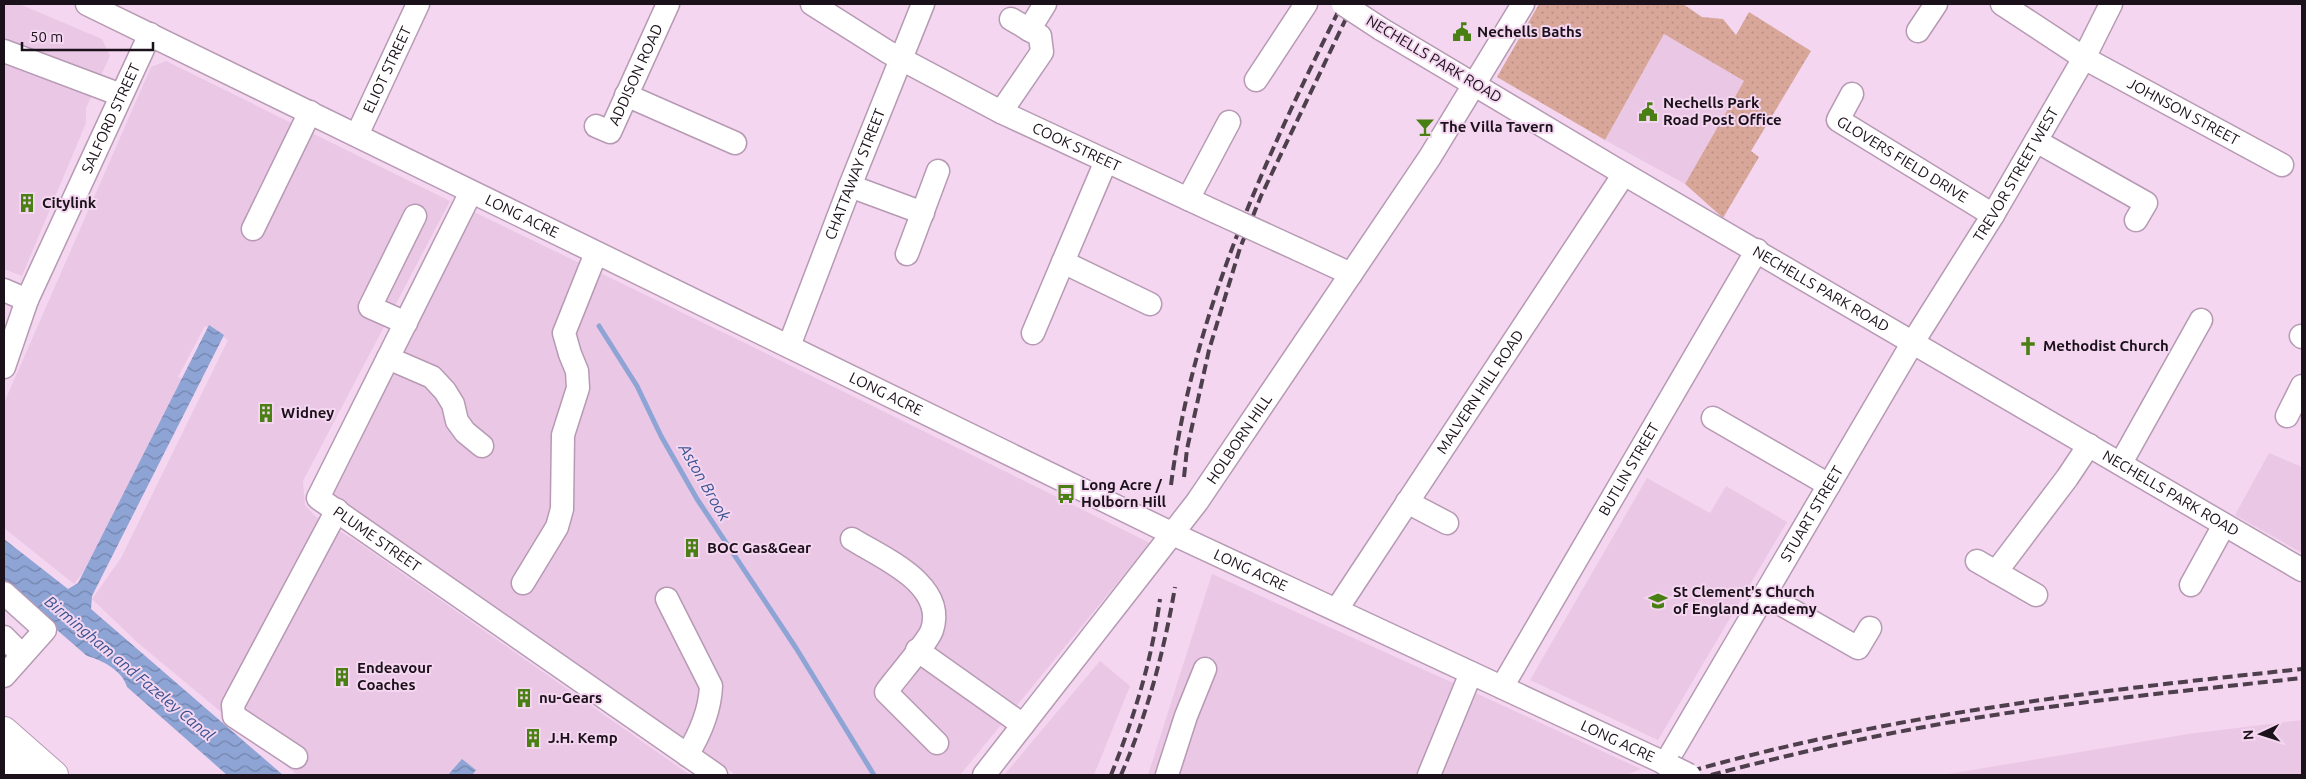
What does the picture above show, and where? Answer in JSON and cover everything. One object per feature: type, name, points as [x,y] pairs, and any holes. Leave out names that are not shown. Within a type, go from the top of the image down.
[{"type":"main road","points":[[11,759],[54,775]]},
{"type":"street","name":"LONG ACRE","points":[[87,4],[115,9],[150,34],[1173,534],[1676,769]]},
{"type":"street","name":"ELIOT STREET","points":[[357,135],[418,4]]},
{"type":"street","name":"ADDISON ROAD","points":[[596,126],[610,132],[668,4]]},
{"type":"street","name":"COOK STREET","points":[[812,4],[901,57],[1001,112],[1351,274]]},
{"type":"street","name":"CHATTAWAY STREET","points":[[789,346],[850,186],[923,4]]},
{"type":"street","points":[[1001,112],[1042,52],[1040,36],[1020,24],[1045,4]]},
{"type":"street","points":[[1256,80],[1306,4]]},
{"type":"street","name":"NECHELLS PARK ROAD","points":[[1343,4],[1475,87],[1509,104],[1624,174],[2302,570]]},
{"type":"street","name":"HOLBORN HILL","points":[[984,775],[1197,502],[1430,157],[1475,87],[1523,4]]},
{"type":"street","points":[[1918,31],[1936,4]]},
{"type":"street","name":"JOHNSON STREET","points":[[2002,4],[2084,58],[2282,165]]},
{"type":"street","name":"TREVOR STREET WEST","points":[[1913,342],[2036,141],[2084,58],[2111,4]]},
{"type":"street","name":"SALFORD STREET","points":[[4,367],[27,300],[150,34]]},
{"type":"street","points":[[4,51],[121,95]]},
{"type":"street","points":[[626,94],[736,143]]},
{"type":"street","name":"GLOVERS FIELD DRIVE","points":[[1852,94],[1838,120],[1993,214]]},
{"type":"street","points":[[253,229],[310,112]]},
{"type":"street","points":[[1188,199],[1228,122]]},
{"type":"street","points":[[2036,141],[2146,203],[2136,220]]},
{"type":"street","points":[[1033,333],[1106,161]]},
{"type":"street","points":[[907,254],[938,171]]},
{"type":"street","name":"MALVERN HILL ROAD","points":[[1337,609],[1624,174]]},
{"type":"street","points":[[850,186],[923,213]]},
{"type":"street","name":"PLUME STREET","points":[[472,192],[318,498],[716,775]]},
{"type":"street","points":[[406,323],[370,307],[414,216]]},
{"type":"street","name":"BUTLIN STREET","points":[[1502,687],[1757,250]]},
{"type":"street","points":[[523,583],[557,527],[562,509],[563,435],[578,388],[577,371],[564,333],[596,253]]},
{"type":"street","points":[[1063,262],[1150,304]]},
{"type":"street","points":[[4,290],[27,300]]},
{"type":"street","points":[[2120,462],[2201,320]]},
{"type":"street","name":"STUART STREET","points":[[1676,769],[1681,737],[1913,342]]},
{"type":"street","points":[[388,358],[432,377],[449,398],[461,426],[482,446]]},
{"type":"street","points":[[2288,416],[2302,386]]},
{"type":"street","points":[[1713,418],[1829,485]]},
{"type":"street","points":[[2036,595],[1986,566],[2067,478],[2089,445]]},
{"type":"street","points":[[1407,502],[1447,522]]},
{"type":"street","points":[[296,757],[234,716],[233,705],[337,510]]},
{"type":"street","points":[[2191,585],[2224,525]]},
{"type":"street","points":[[852,539],[920,582],[929,595],[934,616],[932,631],[886,692],[937,743]]},
{"type":"street","points":[[4,593],[45,630],[22,655],[16,665],[4,676]]},
{"type":"street","points":[[1765,595],[1858,648],[1870,628]]},
{"type":"street","points":[[667,599],[711,686],[711,696],[700,733],[687,755]]},
{"type":"street","points":[[4,637],[22,655]]},
{"type":"street","points":[[917,650],[1023,725]]},
{"type":"street","points":[[1167,775],[1186,716],[1205,669]]},
{"type":"street","points":[[1429,775],[1471,673]]},
{"type":"shaded area","points":[[4,4],[19,4],[102,39],[110,56],[86,108],[86,123],[22,276],[4,269]]},
{"type":"shaded area","points":[[1539,4],[1683,4],[1702,17],[1723,19],[1736,35],[1749,12],[1811,51],[1751,151],[1759,157],[1723,218],[1685,184],[1744,81],[1664,34],[1605,140],[1497,77]]},
{"type":"shaded area","points":[[1664,34],[1744,81],[1685,184],[1605,140]]},
{"type":"shaded area","points":[[166,61],[450,201],[303,481],[305,505],[315,516],[359,543],[690,775],[297,775],[138,643],[92,599],[121,558],[228,340],[205,326],[178,377],[182,379],[99,543],[74,584],[4,528],[4,403],[151,67]]},
{"type":"shaded area","points":[[474,212],[747,344],[1150,543],[960,775],[736,775],[331,493]]},
{"type":"shaded area","points":[[2269,453],[2302,467],[2302,553],[2235,515]]},
{"type":"shaded area","name":"St Clement's Church of England Academy","points":[[1647,478],[1710,513],[1726,486],[1787,522],[1658,740],[1530,680]]},
{"type":"shaded area","points":[[1212,574],[1641,769],[1626,775],[1148,775]]},
{"type":"shaded area","points":[[1100,661],[1130,686],[1094,775],[1004,775]]},
{"type":"shaded area","points":[[2302,720],[2302,775],[1942,775],[2188,734]]},
{"type":"water","name":"Birmingham and Fazeley Canal","points":[[209,325],[224,335],[92,596],[91,609],[283,775],[227,775],[127,687],[117,671],[99,660],[87,656],[4,584],[4,539],[68,589],[78,583]]},
{"type":"water","points":[[462,759],[476,770],[472,775],[448,775]]},
{"type":"waterway","name":"Aston Brook","points":[[599,326],[637,386],[661,436],[697,499],[796,648],[874,775]]},
{"type":"railway","points":[[1171,485],[1182,421],[1196,359],[1236,237],[1286,120],[1342,4]]},
{"type":"railway","points":[[1184,477],[1187,449],[1209,350],[1240,248],[1261,196],[1353,4]]},
{"type":"railway","points":[[1121,775],[1154,683],[1175,587]]},
{"type":"railway","points":[[1111,775],[1141,688],[1157,622],[1160,599]]},
{"type":"railway","points":[[1677,775],[1754,754],[1909,721],[2065,697],[2302,669]]},
{"type":"railway","points":[[1711,775],[1840,744],[1970,719],[2088,702],[2302,678]]},
{"type":"place","name":"Nechells Baths","points":[[1462,32]]},
{"type":"place","name":"Nechells Park Road Post Office","points":[[1648,112]]},
{"type":"place","name":"The Villa Tavern","points":[[1425,127]]},
{"type":"place","name":"Citylink","points":[[27,203]]},
{"type":"place","name":"Methodist Church","points":[[2028,346]]},
{"type":"place","name":"Widney","points":[[266,413]]},
{"type":"place","name":"Long Acre / Holborn Hill","points":[[1066,494]]},
{"type":"place","name":"BOC Gas&Gear","points":[[692,548]]},
{"type":"place","name":"St Clement's Church of England Academy","points":[[1658,601]]},
{"type":"place","name":"Endeavour Coaches","points":[[342,677]]},
{"type":"place","name":"nu-Gears","points":[[524,698]]},
{"type":"place","name":"J.H. Kemp","points":[[533,738]]}]
